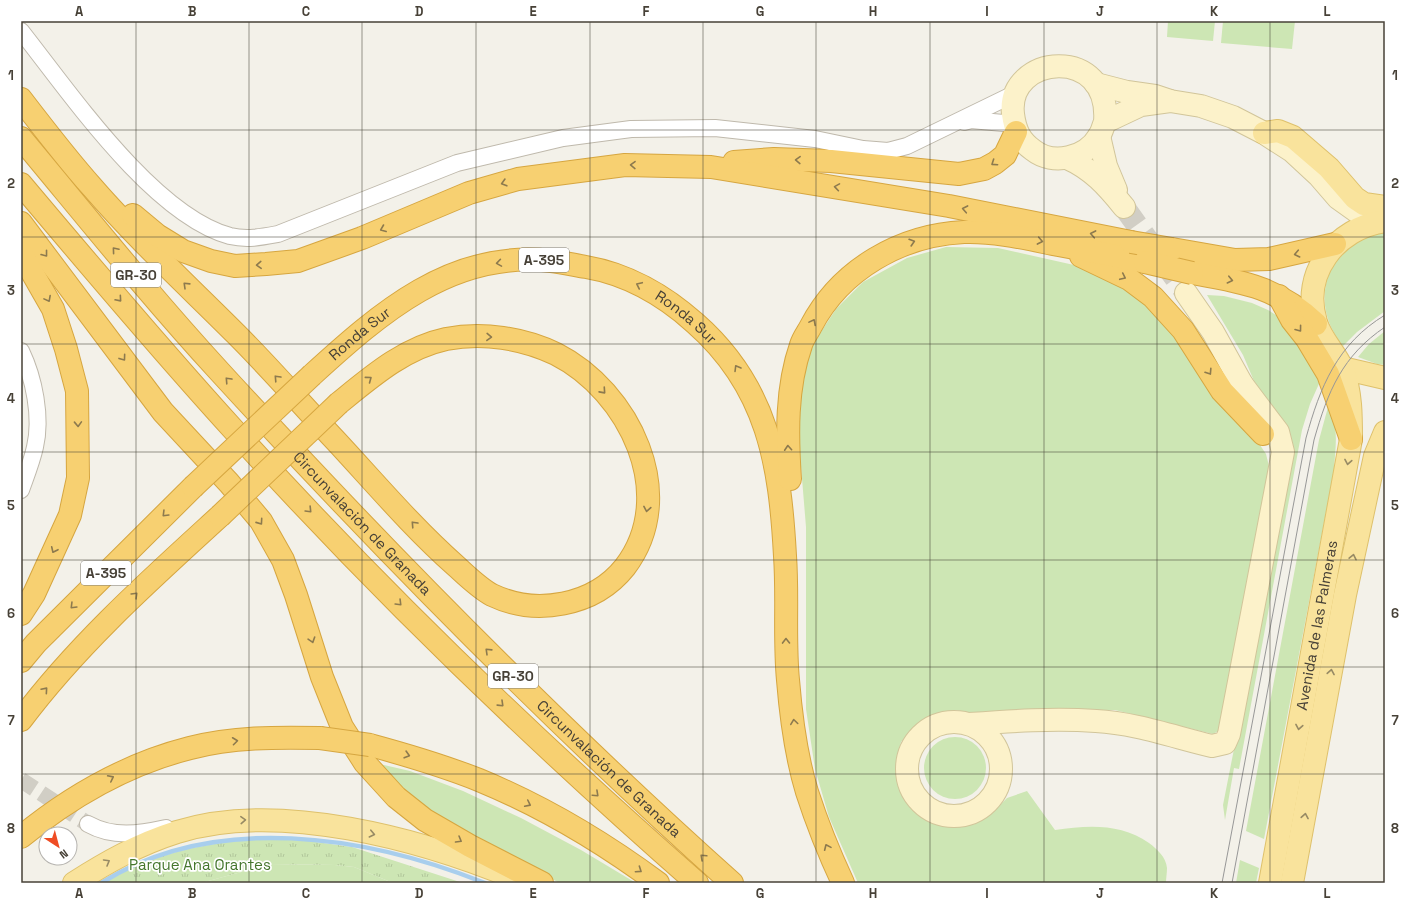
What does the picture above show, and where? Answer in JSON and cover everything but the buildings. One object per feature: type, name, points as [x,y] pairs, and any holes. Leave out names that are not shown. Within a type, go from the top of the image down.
[{"type":"highway","points":[[21,99],[92,187],[146,246],[238,336],[440,552],[490,594],[516,603],[542,606],[569,602],[594,593],[610,582],[625,566],[638,544],[648,501],[647,479],[641,453],[632,430],[618,408],[599,386],[579,369],[556,354],[502,337],[469,336],[444,339],[415,349],[387,365],[339,403],[220,516],[157,574],[79,651],[21,720]]},
{"type":"highway","points":[[711,167],[728,163],[774,159],[831,161],[959,174],[984,169],[1005,155],[1015,128]]},
{"type":"highway","points":[[49,135],[75,150],[99,180],[124,206],[156,234],[183,250],[211,261],[235,266],[298,261],[362,238],[469,193],[518,179],[625,165],[711,167],[949,206],[1131,242],[1235,260],[1269,259],[1339,241]]},
{"type":"highway","name":"Circunvalación de Granada","points":[[21,138],[217,369],[413,579],[604,764],[732,883]]},
{"type":"highway","name":"Circunvalación de Granada","points":[[21,184],[232,428],[386,591],[485,689],[598,796],[696,883]]},
{"type":"highway","points":[[21,223],[163,412],[229,483],[261,521],[283,560],[299,602],[322,677],[342,727],[365,763],[396,797],[425,820],[470,846],[542,883]]},
{"type":"highway","points":[[843,883],[822,836],[806,789],[796,740],[788,680],[786,556],[790,528],[791,486],[787,434],[791,390],[801,344],[820,309],[842,284],[864,265],[897,246],[930,236],[964,232],[1000,233],[1145,262],[1189,283],[1236,281],[1266,289],[1302,310],[1316,324]]},
{"type":"highway","points":[[1064,246],[1093,263],[1129,279],[1153,297],[1183,330],[1222,391],[1263,434]]},
{"type":"highway","points":[[21,253],[53,309],[70,363],[77,391],[78,478],[70,515],[34,594],[21,614]]},
{"type":"highway","name":"Ronda Sur","points":[[21,661],[42,637],[193,487],[312,375],[393,306],[427,285],[461,271],[482,265],[512,260],[549,260],[592,268],[629,280],[654,292],[680,309],[706,332],[734,363],[756,402],[772,444],[786,556]]},
{"type":"highway","points":[[1279,296],[1292,320],[1307,339],[1328,374],[1351,439]]},
{"type":"highway","points":[[21,837],[44,818],[77,796],[136,765],[190,748],[235,740],[277,737],[320,738],[370,745],[421,759],[480,780],[540,810],[604,846],[658,883]]},
{"type":"main road","points":[[1264,132],[1278,131],[1293,137],[1329,168],[1355,198],[1381,217],[1357,228],[1339,241]]},
{"type":"main road","name":"Avenida de las Palmeras","points":[[1271,879],[1351,439],[1350,394],[1342,368],[1326,345],[1316,324],[1312,310],[1313,286],[1320,266],[1339,241]]},
{"type":"main road","points":[[1342,368],[1385,378]]},
{"type":"main road","name":"Avenida de las Palmeras","points":[[1292,883],[1345,595],[1375,456],[1385,432]]},
{"type":"main road","points":[[74,883],[105,863],[146,843],[178,831],[240,820],[287,820],[352,830],[415,844],[464,859],[526,883]]},
{"type":"street","points":[[21,31],[95,124],[121,154],[168,200],[185,214],[208,228],[231,236],[250,239],[278,234],[457,164],[563,138],[631,129],[715,128],[791,135],[863,149],[888,151],[907,146],[1016,93]]},
{"type":"street","points":[[1067,158],[1083,165],[1094,173],[1124,207],[1106,166],[1102,129],[1106,108],[1103,96],[1096,84],[1085,73],[1070,66],[1054,66],[1038,70],[1025,80],[1016,93],[1012,109],[1015,128],[1025,144],[1037,154],[1052,158],[1067,158],[1080,154],[1091,146],[1102,129],[1140,105],[1170,101]]},
{"type":"street","points":[[1096,84],[1126,92],[1155,96],[1170,101],[1207,108],[1233,117],[1264,132],[1292,151],[1319,176],[1338,198],[1344,209],[1347,221],[1339,241]]},
{"type":"street","points":[[950,124],[971,120],[1015,128]]},
{"type":"street","points":[[1338,198],[1381,217]]},
{"type":"street","points":[[1189,283],[1261,423],[1263,434],[1274,453],[1278,478]]},
{"type":"street","points":[[21,351],[26,362],[37,402],[36,446],[21,490]]},
{"type":"street","points":[[969,724],[981,730],[991,739],[997,750],[1001,765],[998,786],[990,799],[978,809],[964,815],[948,816],[933,811],[920,802],[911,789],[907,774],[908,758],[914,744],[924,732],[938,724],[953,722],[969,724],[1007,721],[1096,721],[1124,724],[1212,746],[1224,743],[1229,734],[1283,452],[1282,441],[1271,420],[1241,383]]},
{"type":"street","points":[[997,750],[1016,732],[1040,721]]},
{"type":"street","points":[[88,824],[108,833],[124,834],[148,832],[194,822],[212,824]]},
{"type":"green space","points":[[1168,21],[1215,21],[1213,41],[1167,37]]},
{"type":"green space","points":[[1223,21],[1295,21],[1292,49],[1221,43]]},
{"type":"green space","points":[[1385,232],[1385,311],[1357,332],[1343,346],[1332,329],[1326,311],[1325,293],[1328,276],[1336,261],[1349,248],[1365,238]]},
{"type":"green space","points":[[946,247],[998,248],[1074,265],[1122,284],[1152,308],[1266,454],[1269,466],[1220,730],[1213,734],[1115,710],[1036,711],[982,716],[956,710],[934,714],[915,726],[901,742],[896,762],[898,786],[911,809],[930,822],[952,827],[975,824],[993,812],[1007,798],[1027,791],[1055,830],[1080,827],[1104,827],[1127,832],[1138,836],[1149,843],[1165,860],[1167,868],[1166,883],[858,883],[829,817],[815,769],[806,709],[806,527],[797,418],[801,381],[813,344],[836,309],[863,282],[907,258]]},
{"type":"green space","points":[[1207,295],[1224,296],[1252,303],[1268,310],[1282,319],[1322,377],[1310,404],[1302,430],[1239,769],[1234,768],[1225,820],[1223,805],[1290,464],[1269,403],[1254,381],[1243,355]]},
{"type":"green space","points":[[1385,331],[1385,365],[1377,364],[1358,357],[1369,344]]},
{"type":"green space","points":[[1328,407],[1334,421],[1336,437],[1334,470],[1264,839],[1246,831],[1319,440]]},
{"type":"green space","points":[[955,737],[967,739],[977,746],[984,756],[986,768],[984,780],[977,790],[967,797],[955,799],[943,797],[933,790],[926,780],[924,768],[926,756],[933,746],[943,739]]},
{"type":"green space","points":[[371,762],[410,771],[463,791],[521,818],[581,850],[636,883],[560,883],[452,830]]},
{"type":"green space","name":"Parque Ana Orantes","points":[[261,839],[302,840],[352,847],[463,883],[393,883],[354,867],[335,865],[271,864],[201,883],[104,883],[141,864],[180,851],[220,843]]},
{"type":"green space","points":[[1240,860],[1259,868],[1256,883],[1236,883]]},
{"type":"green space","points":[[271,864],[335,865],[354,867],[393,883],[201,883]]},
{"type":"waterway","points":[[101,883],[145,860],[192,846],[241,839],[292,838],[342,843],[391,853],[439,867],[485,883]]},
{"type":"tunnel","points":[[1124,207],[1186,293]]},
{"type":"tunnel","points":[[21,780],[88,824]]},
{"type":"tram line","points":[[1222,883],[1306,438],[1311,419],[1324,384],[1343,353],[1354,339],[1385,315]]},
{"type":"tram line","points":[[1232,883],[1314,440],[1331,390],[1347,363],[1370,338],[1385,327]]}]
